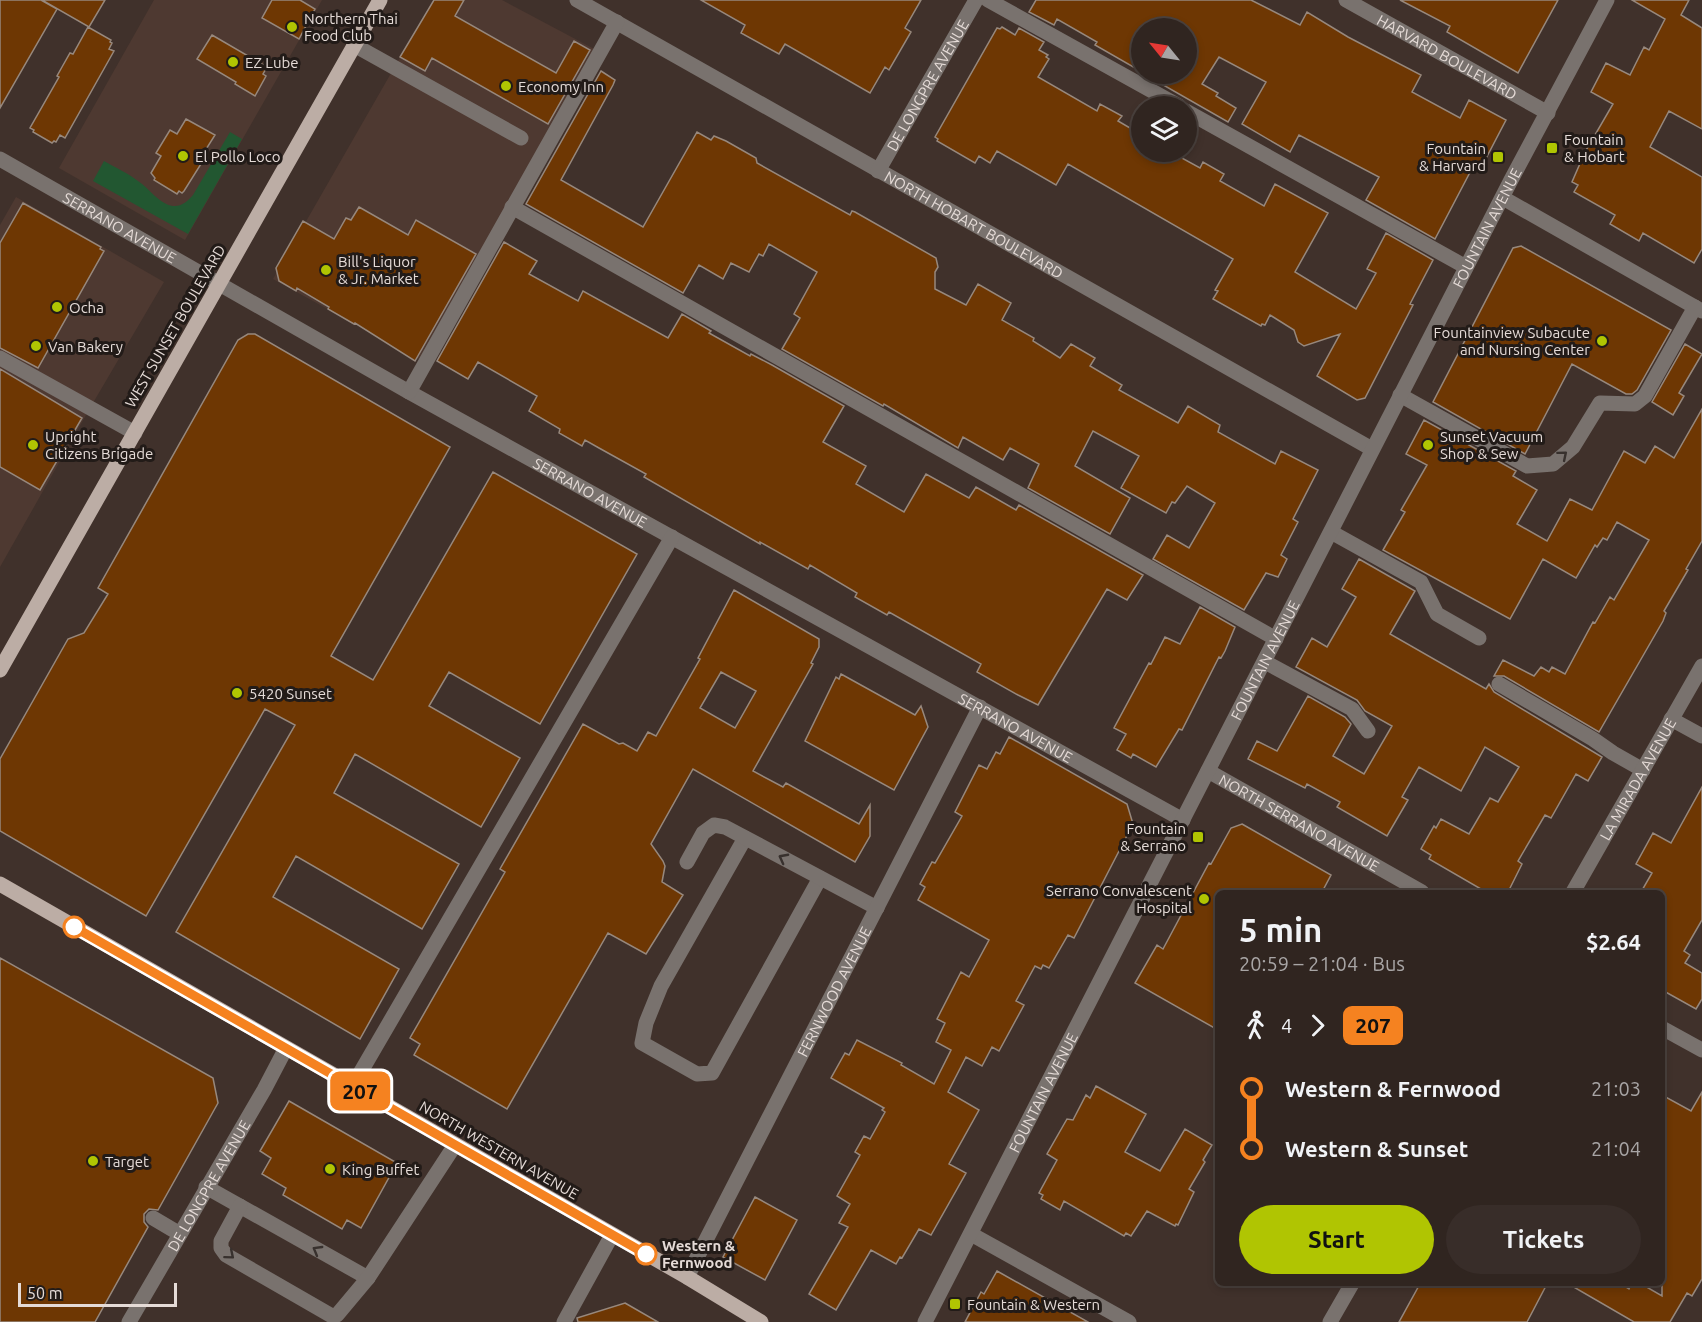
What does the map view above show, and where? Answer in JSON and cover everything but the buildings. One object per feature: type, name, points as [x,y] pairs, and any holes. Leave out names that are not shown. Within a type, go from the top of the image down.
[{"type":"main road","name":"WEST SUNSET BOULEVARD","points":[[0,670],[380,0]]},
{"type":"main road","name":"NORTH WESTERN AVENUE","points":[[0,884],[687,1277],[756,1321]]},
{"type":"street","name":"NORTH HOBART BOULEVARD","points":[[577,0],[1372,449]]},
{"type":"street","name":"DE LONGPRE AVENUE","points":[[878,171],[976,0]]},
{"type":"street","points":[[988,0],[1161,96]]},
{"type":"street","name":"HARVARD BOULEVARD","points":[[1346,0],[1548,113]]},
{"type":"street","name":"FOUNTAIN AVENUE","points":[[925,1322],[1265,662],[1372,449],[1608,0]]},
{"type":"street","points":[[409,392],[617,22]]},
{"type":"street","points":[[354,45],[521,138]]},
{"type":"street","points":[[1197,117],[1467,267]]},
{"type":"street","name":"SERRANO AVENUE","points":[[0,159],[409,392],[1183,820]]},
{"type":"street","points":[[1400,395],[1527,466],[1553,464],[1573,447],[1600,403],[1635,404],[1645,396],[1699,309],[1503,198]]},
{"type":"street","points":[[512,207],[1276,639]]},
{"type":"street","points":[[0,358],[135,433]]},
{"type":"street","points":[[1330,531],[1421,582],[1437,614],[1479,638]]},
{"type":"street","points":[[352,1086],[672,537]]},
{"type":"street","points":[[1265,662],[1352,709],[1368,731]]},
{"type":"street","name":"LA MIRADA AVENUE","points":[[1574,890],[1702,666]]},
{"type":"street","points":[[1499,684],[1642,770]]},
{"type":"street","name":"FERNWOOD AVENUE","points":[[687,1277],[980,707]]},
{"type":"street","points":[[1671,719],[1702,736]]},
{"type":"street","name":"NORTH SERRANO AVENUE","points":[[1208,771],[1418,890]]},
{"type":"street","points":[[687,862],[703,833],[714,825],[725,827],[877,908]]},
{"type":"street","points":[[746,838],[661,986],[646,1023],[642,1043],[696,1074],[712,1073],[820,878]]},
{"type":"street","points":[[1665,1030],[1702,1050]]},
{"type":"street","name":"DE LONGPRE AVENUE","points":[[129,1322],[286,1048]]},
{"type":"street","points":[[240,1206],[221,1241],[221,1248],[226,1255],[332,1316],[337,1315],[368,1278],[455,1145]]},
{"type":"street","points":[[207,1187],[368,1278]]},
{"type":"street","points":[[153,1218],[180,1233]]},
{"type":"street","points":[[971,1234],[1129,1322]]},
{"type":"street","points":[[564,1322],[612,1235]]},
{"type":"street","points":[[1330,1322],[1351,1286]]},
{"type":"shaded area","points":[[154,0],[322,0],[185,240],[59,168]]},
{"type":"shaded area","points":[[433,0],[502,0],[596,50],[422,361],[273,279]]},
{"type":"shaded area","points":[[16,197],[164,282],[0,567],[0,225]]},
{"type":"green space","points":[[230,132],[242,139],[188,234],[93,181],[104,161],[134,178],[168,205],[179,206],[193,195]]},
{"type":"bus line","name":"207","points":[[74,927],[646,1254]]},
{"type":"place","name":"Northern Thai Food Club","points":[[292,27]]},
{"type":"place","name":"EZ Lube","points":[[233,62]]},
{"type":"place","name":"Economy Inn","points":[[506,86]]},
{"type":"place","name":"Fountain & Hobart","points":[[1552,148]]},
{"type":"place","name":"El Pollo Loco","points":[[183,156]]},
{"type":"place","name":"Fountain & Harvard","points":[[1498,157]]},
{"type":"place","name":"Bill's Liquor & Jr. Market","points":[[326,270]]},
{"type":"place","name":"Ocha","points":[[57,307]]},
{"type":"place","name":"Fountainview Subacute and Nursing Center","points":[[1602,341]]},
{"type":"place","name":"Van Bakery","points":[[36,346]]},
{"type":"place","name":"Upright Citizens Brigade","points":[[33,445]]},
{"type":"place","name":"Sunset Vacuum Shop & Sew","points":[[1428,445]]},
{"type":"place","name":"5420 Sunset","points":[[237,693]]},
{"type":"place","name":"Fountain & Serrano","points":[[1198,837]]},
{"type":"place","name":"Serrano Convalescent Hospital","points":[[1204,899]]},
{"type":"place","name":"Target","points":[[93,1161]]},
{"type":"place","name":"King Buffet","points":[[330,1169]]},
{"type":"place","name":"Western & Fernwood","points":[[646,1254]]},
{"type":"place","name":"Fountain & Western","points":[[955,1304]]}]
